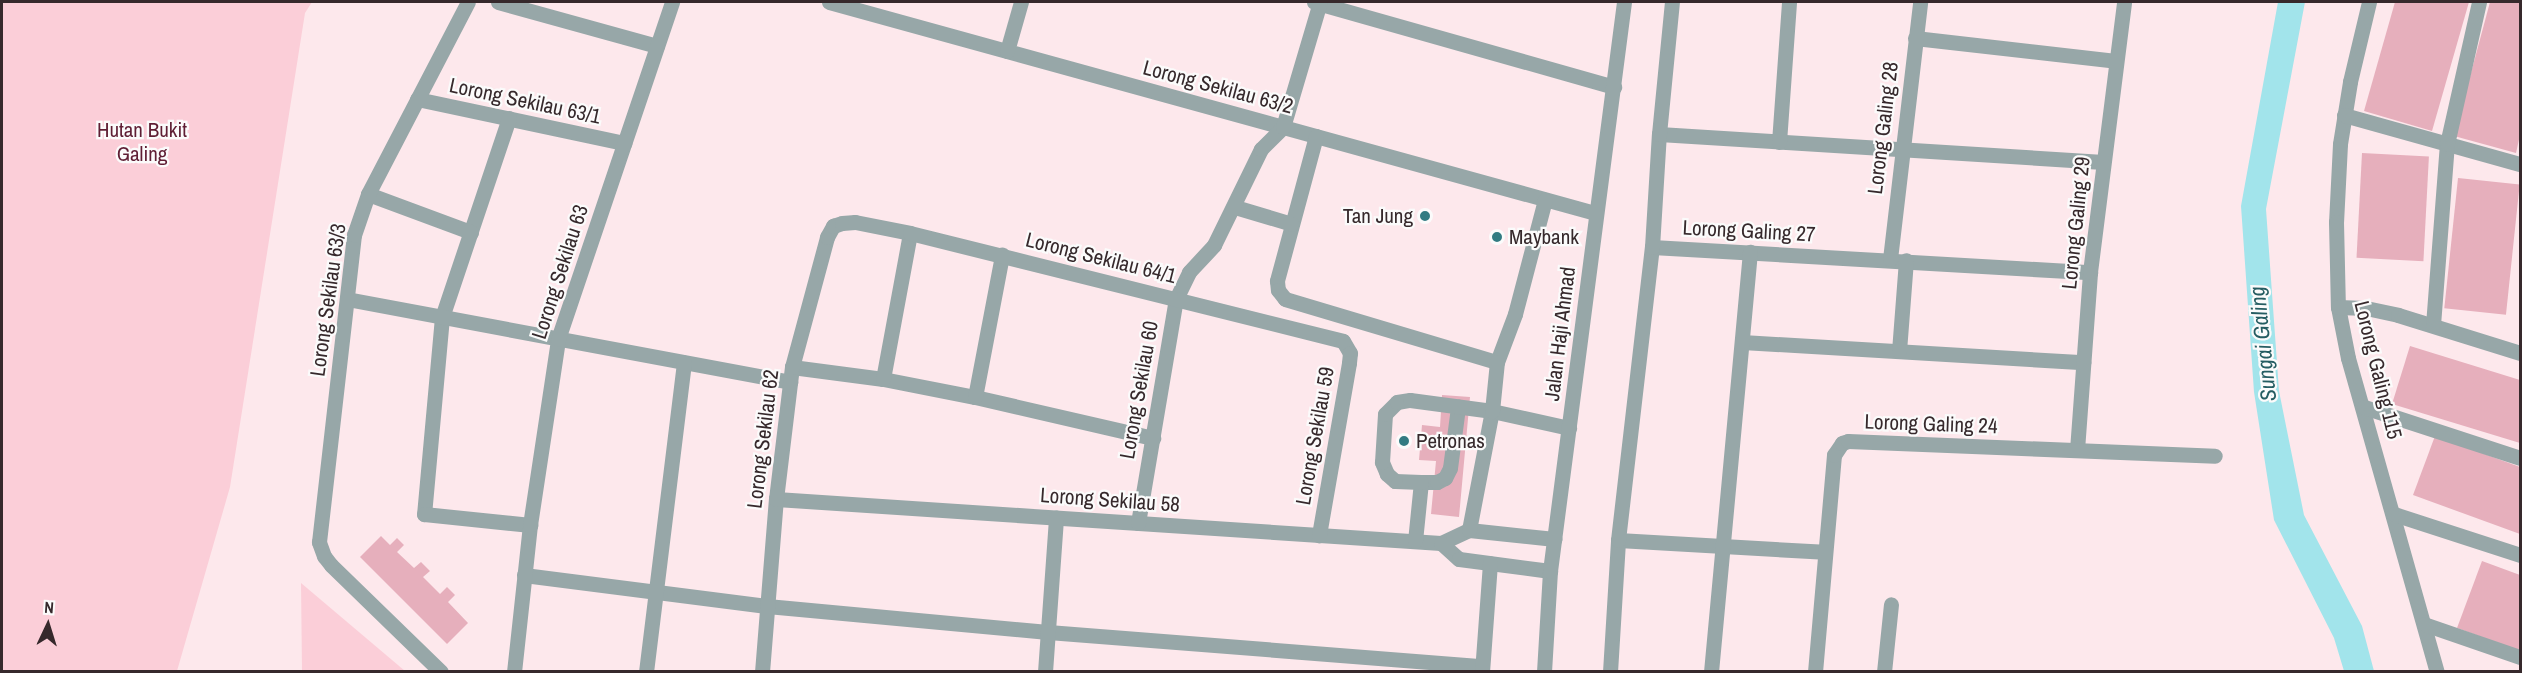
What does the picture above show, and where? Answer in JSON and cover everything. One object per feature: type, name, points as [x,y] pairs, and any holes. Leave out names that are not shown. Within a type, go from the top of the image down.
[{"type":"street","name":"Lorong Sekilau 63/3","points":[[441,672],[331,565],[324,556],[320,542],[354,235],[368,194],[468,2]]},
{"type":"street","points":[[498,2],[657,46]]},
{"type":"street","name":"Lorong Sekilau 63","points":[[514,672],[530,525],[558,339],[672,2]]},
{"type":"street","name":"Lorong Sekilau 63/2","points":[[829,2],[1595,213]]},
{"type":"street","points":[[1007,51],[1021,2]]},
{"type":"street","points":[[1283,127],[1318,2],[1614,87]]},
{"type":"street","name":"Jalan Haji Ahmad","points":[[1544,672],[1550,571],[1624,2]]},
{"type":"street","name":"Lorong Galing 27","points":[[1672,2],[1659,134],[1652,247],[2090,272]]},
{"type":"street","points":[[1779,142],[1789,2]]},
{"type":"street","name":"Lorong Galing 28","points":[[1890,259],[1920,2]]},
{"type":"street","name":"Lorong Galing 29","points":[[2077,450],[2090,272],[2124,2]]},
{"type":"street","name":"Lorong Galing 115","points":[[2369,2],[2344,115],[2336,222],[2338,307],[2348,358],[2364,407],[2437,672]]},
{"type":"street","points":[[2433,325],[2447,144],[2479,2]]},
{"type":"street","points":[[1915,38],[2116,61]]},
{"type":"street","name":"Lorong Sekilau 63/1","points":[[417,99],[624,143]]},
{"type":"street","points":[[2344,115],[2520,164]]},
{"type":"street","points":[[509,118],[442,317],[424,514],[530,525]]},
{"type":"street","name":"Lorong Sekilau 60","points":[[1138,523],[1176,299],[1189,272],[1214,245],[1235,207],[1261,149],[1283,127]]},
{"type":"street","points":[[1659,134],[2103,162]]},
{"type":"street","points":[[1316,136],[1277,281],[1278,290],[1285,298],[1497,362]]},
{"type":"street","points":[[368,194],[471,232]]},
{"type":"street","points":[[1545,200],[1515,314],[1497,362],[1492,411],[1469,530],[1555,539]]},
{"type":"street","points":[[1235,207],[1292,224]]},
{"type":"street","name":"Lorong Sekilau 64/1","points":[[842,223],[855,222],[1002,255],[1343,340],[1347,345]]},
{"type":"street","name":"Lorong Sekilau 62","points":[[762,672],[776,499],[791,375],[827,237],[833,226],[842,223]]},
{"type":"street","points":[[883,380],[909,233]]},
{"type":"street","points":[[1610,672],[1618,540],[1652,247]]},
{"type":"street","points":[[1711,672],[1721,544],[1750,252]]},
{"type":"street","points":[[975,397],[1002,255]]},
{"type":"street","points":[[1899,351],[1906,260]]},
{"type":"street","points":[[347,299],[684,363],[791,375],[883,380],[975,397],[1152,438]]},
{"type":"street","points":[[2338,307],[2366,308],[2433,325],[2520,353]]},
{"type":"street","points":[[1742,342],[2083,362]]},
{"type":"street","name":"Lorong Sekilau 59","points":[[1319,535],[1350,363],[1347,345]]},
{"type":"street","points":[[646,672],[684,363]]},
{"type":"street","points":[[1458,407],[1450,468],[1444,478],[1437,482],[1395,481],[1388,474],[1382,462],[1385,414],[1397,402],[1410,400],[1492,411],[1569,428]]},
{"type":"street","points":[[2364,407],[2520,459]]},
{"type":"street","name":"Lorong Galing 24","points":[[1815,672],[1834,456],[1842,443],[1848,441],[2215,456]]},
{"type":"street","points":[[1415,541],[1421,482]]},
{"type":"street","name":"Lorong Sekilau 58","points":[[776,499],[1441,543],[1469,530]]},
{"type":"street","points":[[2394,514],[2520,555]]},
{"type":"street","points":[[1045,672],[1056,517]]},
{"type":"street","points":[[1618,540],[1721,544],[1824,552]]},
{"type":"street","points":[[1441,543],[1459,559],[1550,571]]},
{"type":"street","points":[[524,575],[767,606],[1482,669],[1490,563]]},
{"type":"street","points":[[1884,672],[1891,604]]},
{"type":"street","points":[[2424,624],[2520,657]]},
{"type":"green space","name":"Hutan Bukit Galing","points":[[2,2],[312,2],[305,13],[230,487],[177,671],[2,671]]},
{"type":"green space","points":[[301,583],[405,671],[302,671]]},
{"type":"water","name":"Sungai Galing","points":[[2278,2],[2305,2],[2266,209],[2279,391],[2304,515],[2362,626],[2374,671],[2344,671],[2334,638],[2274,520],[2254,392],[2241,206]]},
{"type":"building","points":[[2395,2],[2469,2],[2432,131],[2364,111]]},
{"type":"building","points":[[2490,2],[2520,2],[2520,135],[2516,153],[2454,136]]},
{"type":"building","points":[[2362,153],[2429,157],[2423,261],[2357,258]]},
{"type":"building","points":[[2458,178],[2520,184],[2506,315],[2444,308]]},
{"type":"building","points":[[2410,346],[2520,380],[2520,443],[2392,404]]},
{"type":"building","points":[[1442,395],[1470,397],[1459,517],[1431,514],[1436,461],[1419,460],[1422,425],[1440,427]]},
{"type":"building","points":[[2435,436],[2520,467],[2520,534],[2413,495]]},
{"type":"building","points":[[381,536],[390,545],[397,538],[404,545],[397,552],[414,568],[421,562],[430,571],[423,577],[440,594],[447,587],[455,595],[448,602],[468,623],[447,644],[360,557]]},
{"type":"building","points":[[2482,561],[2520,575],[2520,651],[2457,628]]},
{"type":"place","name":"Tan Jung","points":[[1425,216]]},
{"type":"place","name":"Maybank","points":[[1497,237]]},
{"type":"place","name":"Petronas","points":[[1404,441]]}]
